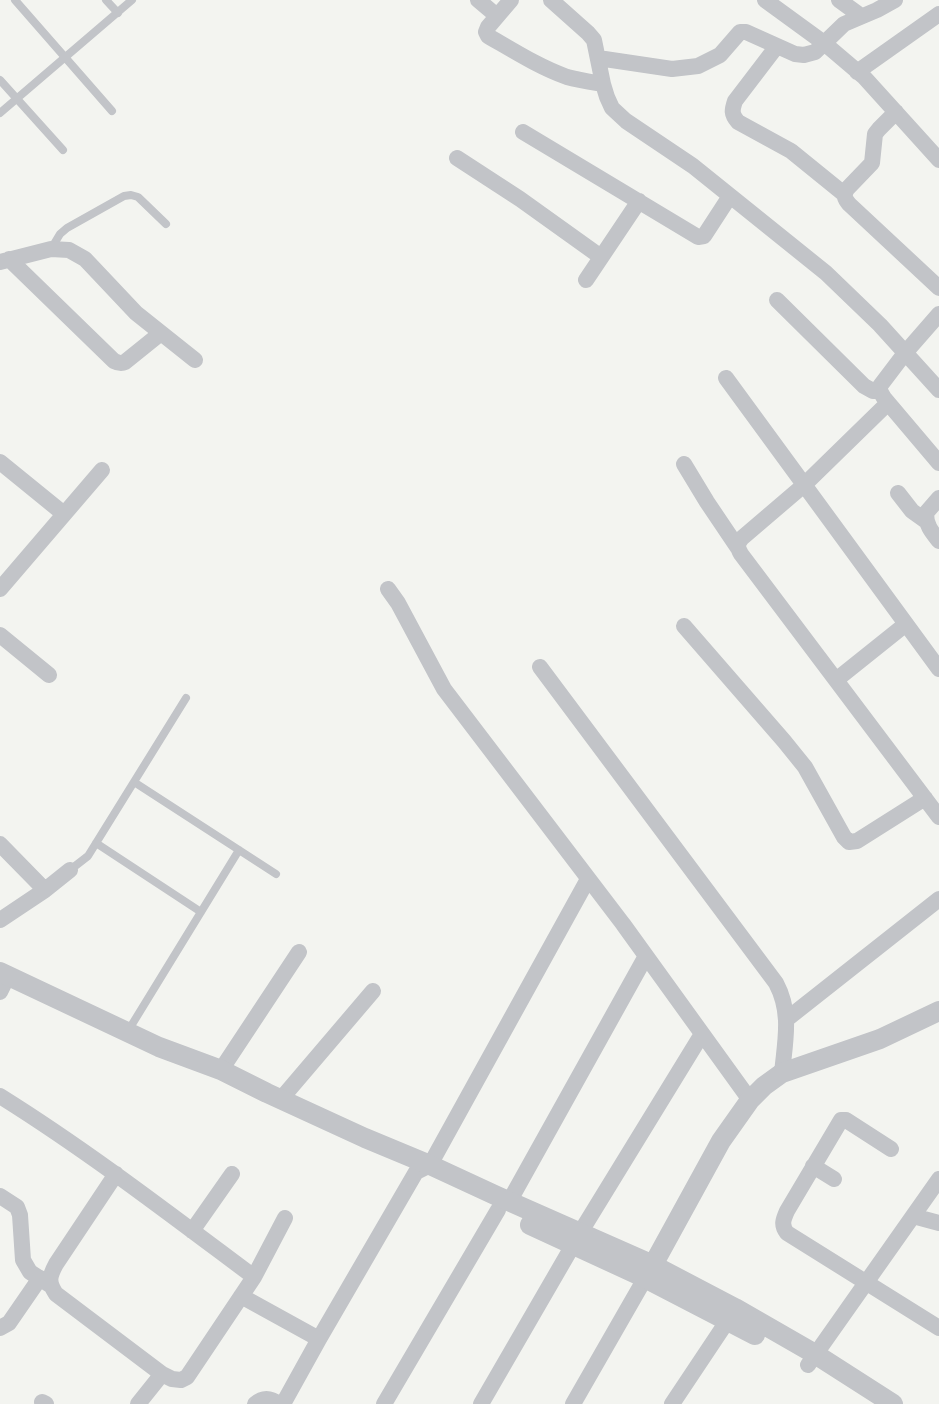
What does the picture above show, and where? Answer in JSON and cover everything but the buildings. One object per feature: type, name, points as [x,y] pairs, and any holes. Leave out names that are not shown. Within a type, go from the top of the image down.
[{"type":"street","points":[[478,0],[497,16]]},
{"type":"street","points":[[511,0],[488,26],[486,32],[488,36],[539,66],[568,77],[603,84]]},
{"type":"street","points":[[551,0],[594,40],[603,84],[612,108],[626,121],[693,166],[826,273],[880,325],[939,390]]},
{"type":"street","points":[[765,0],[824,43],[857,72],[896,112],[939,160]]},
{"type":"street","points":[[839,0],[858,9]]},
{"type":"street","points":[[598,58],[672,69],[698,66],[720,55],[740,32],[746,32],[795,54],[804,55],[815,52],[858,9],[896,0]]},
{"type":"street","points":[[857,72],[939,14]]},
{"type":"street","points":[[777,46],[735,101],[732,110],[733,117],[738,122],[791,151],[844,194],[845,199],[849,204],[939,288]]},
{"type":"street","points":[[844,194],[872,163],[875,134],[878,128],[896,112]]},
{"type":"street","points":[[522,132],[698,237],[704,236],[730,196]]},
{"type":"street","points":[[457,158],[520,199],[601,258]]},
{"type":"street","points":[[586,280],[639,201]]},
{"type":"street","points":[[5,260],[51,249],[69,250],[85,259],[136,313],[195,360]]},
{"type":"street","points":[[5,260],[118,363],[122,364],[125,362],[161,333]]},
{"type":"street","points":[[777,300],[864,386],[884,397]]},
{"type":"street","points":[[938,316],[905,353],[880,386],[884,397],[939,464]]},
{"type":"street","points":[[726,378],[939,668]]},
{"type":"street","points":[[738,548],[738,542],[804,485],[884,397]]},
{"type":"street","points":[[0,462],[64,514]]},
{"type":"street","points":[[684,464],[741,554],[939,817]]},
{"type":"street","points":[[0,589],[102,470]]},
{"type":"street","points":[[898,493],[912,511],[926,521]]},
{"type":"street","points":[[939,498],[926,513],[928,528],[939,541]]},
{"type":"street","points":[[388,589],[398,603],[444,689],[588,878],[750,1100]]},
{"type":"street","points":[[836,680],[906,624]]},
{"type":"street","points":[[684,626],[805,767],[844,837],[849,842],[857,841],[925,798]]},
{"type":"street","points":[[0,635],[49,675]]},
{"type":"street","points":[[540,667],[776,983],[783,995],[787,1019],[782,1074]]},
{"type":"street","points":[[0,844],[45,890]]},
{"type":"street","points":[[0,920],[45,890],[70,870]]},
{"type":"street","points":[[283,1404],[319,1339],[423,1168],[588,878]]},
{"type":"street","points":[[787,1019],[939,899]]},
{"type":"street","points":[[221,1070],[299,952]]},
{"type":"street","points":[[384,1404],[503,1206],[646,956]]},
{"type":"street","points":[[2,982],[155,1057],[216,1082],[274,1110],[423,1168]]},
{"type":"street","points":[[2,982],[221,1070],[365,1138],[423,1168],[503,1206],[735,1308],[811,1359],[870,1404]]},
{"type":"street","points":[[281,1099],[373,991]]},
{"type":"street","points":[[573,1404],[721,1142],[750,1100],[764,1086],[782,1074],[880,1039],[939,1011]]},
{"type":"street","points":[[481,1404],[577,1239],[702,1034]]},
{"type":"street","points":[[0,1096],[34,1117],[116,1174],[254,1277]]},
{"type":"street","points":[[891,1149],[846,1120],[841,1120],[787,1211],[784,1218],[783,1228],[787,1233],[939,1328]]},
{"type":"street","points":[[813,1166],[834,1180]]},
{"type":"street","points":[[0,1328],[9,1323],[45,1282],[116,1174]]},
{"type":"street","points":[[192,1231],[232,1174]]},
{"type":"street","points":[[811,1359],[939,1179]]},
{"type":"street","points":[[0,1196],[17,1207],[20,1215],[23,1260],[30,1272],[45,1282],[56,1294],[162,1374],[172,1379],[181,1380],[187,1377],[254,1277],[285,1218]]},
{"type":"street","points":[[913,1216],[939,1223]]},
{"type":"street","points":[[649,1271],[728,1320],[811,1359],[893,1404]]},
{"type":"street","points":[[241,1296],[319,1339]]},
{"type":"street","points":[[672,1404],[728,1320]]},
{"type":"street","points":[[138,1404],[162,1374]]},
{"type":"street","points":[[255,1404],[264,1399],[272,1399],[279,1404]]},
{"type":"lane","points":[[15,0],[112,111]]},
{"type":"lane","points":[[106,0],[118,13]]},
{"type":"lane","points":[[0,113],[132,0]]},
{"type":"lane","points":[[0,80],[16,100],[63,150]]},
{"type":"lane","points":[[51,249],[60,234],[67,228],[124,196],[138,197],[166,224]]},
{"type":"lane","points":[[70,870],[88,856],[186,698]]},
{"type":"lane","points":[[134,782],[276,874]]},
{"type":"lane","points":[[96,843],[201,912]]},
{"type":"lane","points":[[128,1032],[239,850]]}]
